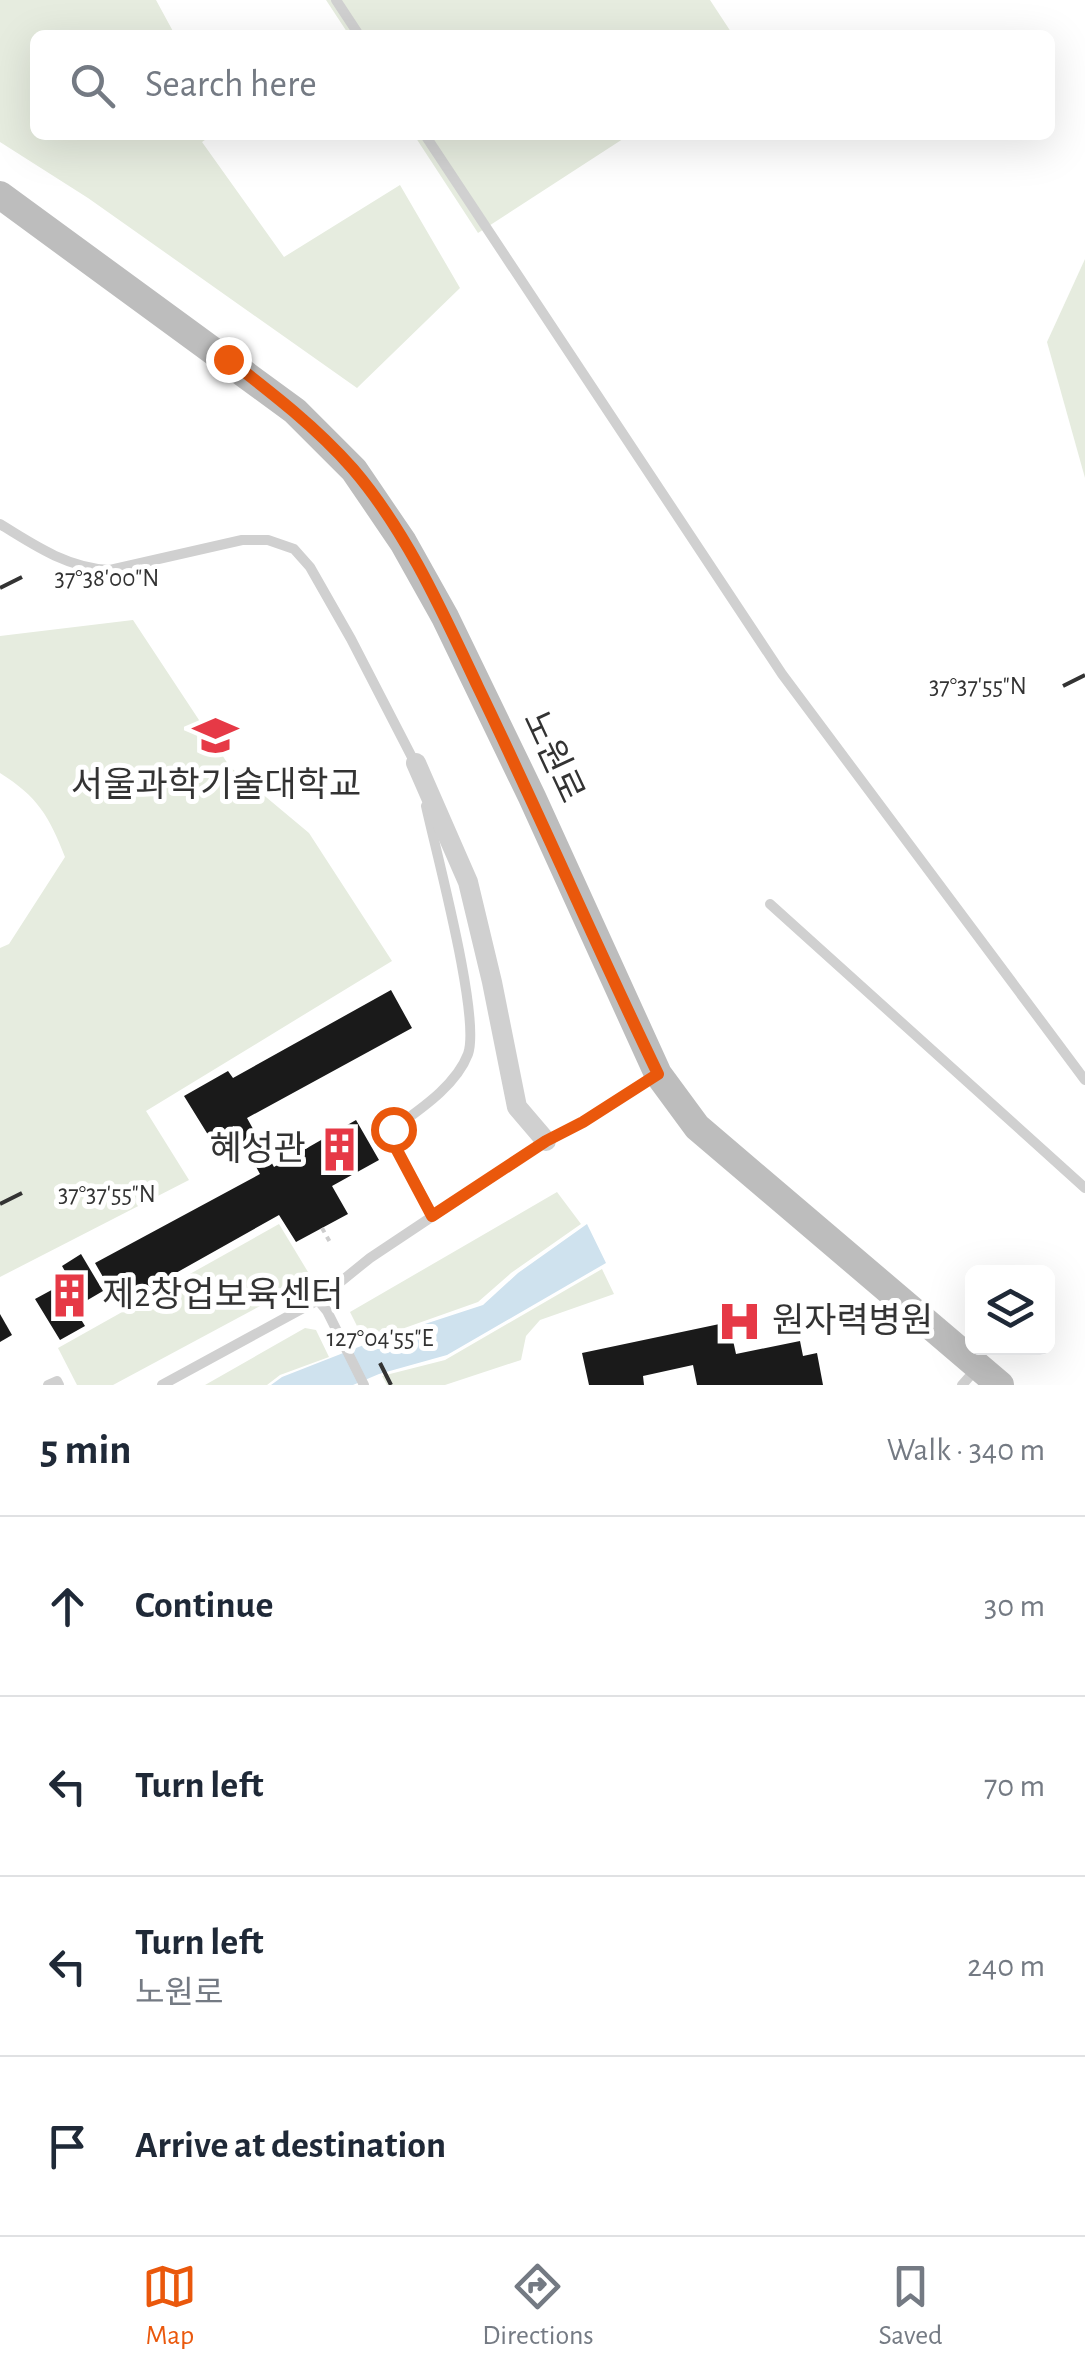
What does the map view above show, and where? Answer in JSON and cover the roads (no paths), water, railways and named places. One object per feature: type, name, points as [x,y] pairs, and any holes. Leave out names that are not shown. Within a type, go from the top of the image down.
[{"type":"main road","name":"노원로","points":[[0,195],[295,411],[354,470],[403,542],[444,616],[532,797],[658,1074],[698,1127],[970,1376],[1000,1385]]},
{"type":"street","points":[[416,763],[468,882],[517,1107],[546,1141]]},
{"type":"lane","points":[[336,0],[356,30]]},
{"type":"lane","points":[[428,140],[782,674],[1085,1080]]},
{"type":"lane","points":[[0,524],[60,560],[88,568],[110,570],[242,540],[268,540],[294,549],[310,567],[416,763],[471,1016],[467,1056],[447,1084],[393,1129],[390,1137],[432,1216]]},
{"type":"lane","points":[[770,904],[1085,1188]]},
{"type":"lane","points":[[162,1385],[318,1300],[432,1216],[658,1074]]},
{"type":"lane","points":[[318,1300],[364,1385]]},
{"type":"lane","points":[[48,1385],[57,1381],[59,1385]]},
{"type":"water","points":[[587,1224],[606,1263],[447,1355],[353,1385],[271,1385],[282,1377],[379,1339],[483,1305],[518,1273]]},
{"type":"place","name":"서울과학기술대학교","points":[[216,735]]},
{"type":"place","name":"혜성관","points":[[339,1149]]},
{"type":"place","name":"제2창업보육센터","points":[[69,1295]]},
{"type":"place","name":"원자력병원","points":[[739,1321]]}]
